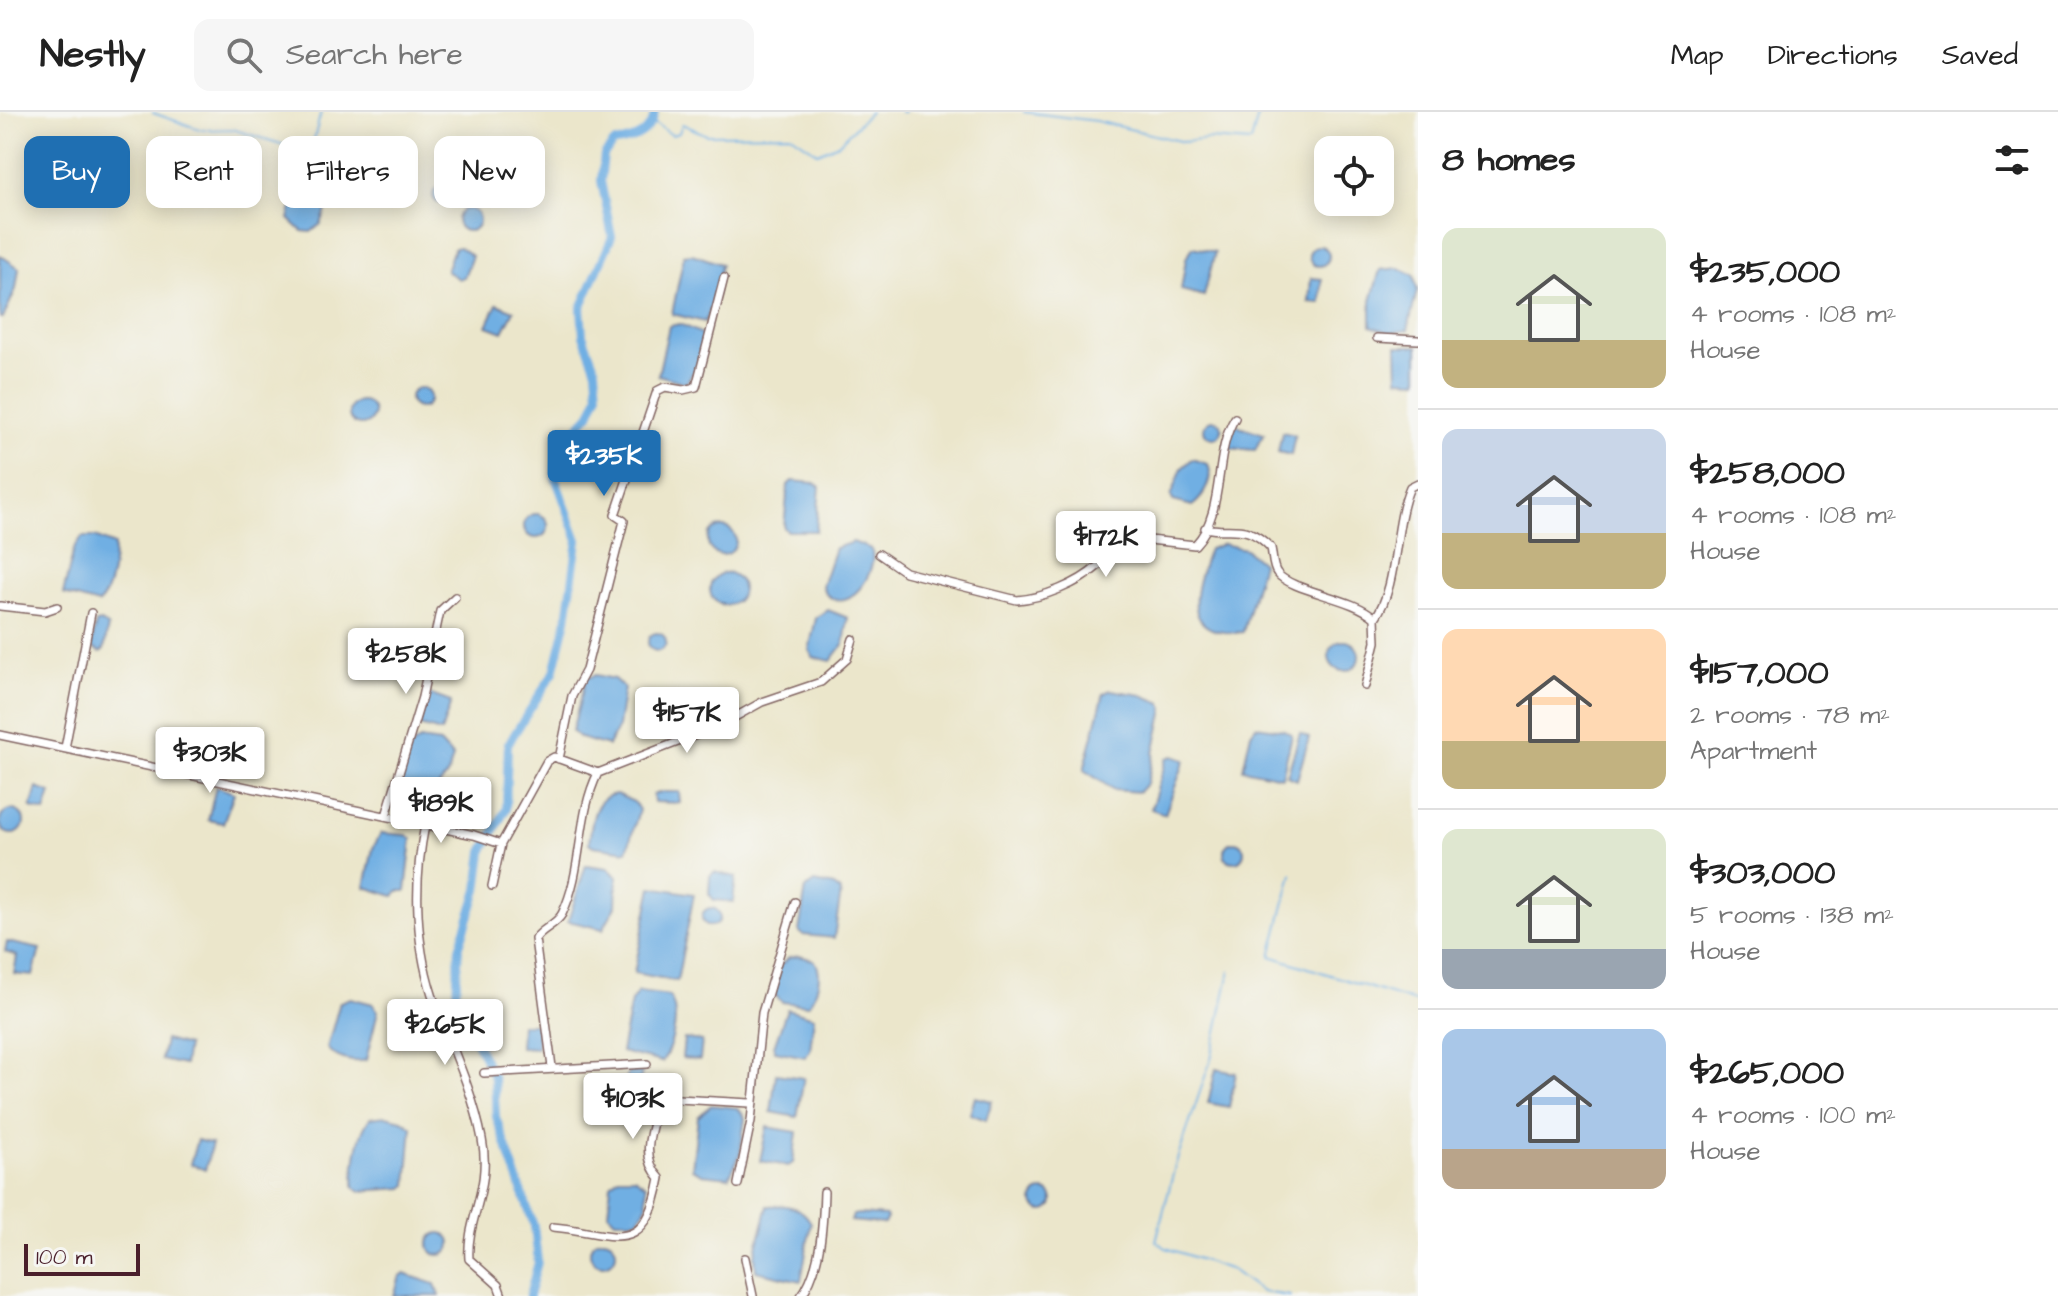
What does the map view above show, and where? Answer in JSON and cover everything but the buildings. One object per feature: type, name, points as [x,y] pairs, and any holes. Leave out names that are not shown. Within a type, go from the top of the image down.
[{"type":"street","points":[[559,759],[572,696],[586,670],[624,521],[615,515],[623,483],[657,391],[665,387],[683,390],[696,387],[724,278]]},
{"type":"street","points":[[1377,338],[1418,340]]},
{"type":"street","points":[[879,554],[905,572],[1017,600],[1032,599],[1077,579],[1098,566],[1122,537],[1191,546],[1200,540],[1205,528],[1223,468],[1223,439],[1235,418]]},
{"type":"street","points":[[1365,686],[1376,642],[1375,618],[1388,580],[1401,507],[1410,487],[1418,483]]},
{"type":"street","points":[[1205,528],[1234,527],[1255,536],[1271,548],[1274,566],[1283,578],[1357,606],[1375,618]]},
{"type":"street","points":[[386,816],[422,697],[440,611],[455,597]]},
{"type":"street","points":[[0,606],[45,611],[57,607]]},
{"type":"street","points":[[65,748],[91,613]]},
{"type":"street","points":[[492,886],[501,844],[547,761],[559,759],[598,773],[719,726],[762,702],[821,682],[847,659],[853,639]]},
{"type":"street","points":[[0,735],[386,816],[501,844]]},
{"type":"street","points":[[552,1067],[535,939],[540,930],[562,915],[578,861],[588,799],[598,773]]},
{"type":"street","points":[[425,825],[418,884],[421,944],[436,1005],[471,1094],[484,1153],[484,1191],[469,1259],[498,1285],[502,1296]]},
{"type":"street","points":[[738,1184],[751,1121],[750,1103],[762,1013],[795,902]]},
{"type":"street","points":[[484,1073],[647,1064]]},
{"type":"street","points":[[553,1227],[583,1229],[592,1235],[628,1237],[637,1231],[651,1214],[660,1178],[648,1164],[647,1153],[660,1098],[750,1103]]},
{"type":"street","points":[[801,1296],[808,1286],[821,1236],[824,1192]]},
{"type":"street","points":[[745,1258],[753,1296]]},
{"type":"water","points":[[292,208],[327,208],[321,224],[311,232],[302,231],[289,219]]},
{"type":"water","points":[[468,209],[476,212],[479,220],[476,228],[468,231],[460,228],[457,220],[460,212]]},
{"type":"water","points":[[1319,246],[1326,249],[1329,256],[1326,263],[1319,266],[1312,263],[1309,256],[1312,249]]},
{"type":"water","points":[[459,247],[472,256],[464,277],[459,279],[446,271],[454,248]]},
{"type":"water","points":[[1193,247],[1215,252],[1204,296],[1181,290],[1186,258]]},
{"type":"water","points":[[692,254],[721,264],[716,296],[705,322],[672,314],[684,255]]},
{"type":"water","points":[[0,255],[19,268],[16,289],[3,318],[0,318]]},
{"type":"water","points":[[1399,268],[1414,275],[1417,290],[1408,330],[1391,333],[1371,326],[1371,301],[1380,270]]},
{"type":"water","points":[[1311,278],[1322,279],[1321,303],[1309,302]]},
{"type":"water","points":[[497,304],[514,311],[503,332],[487,326]]},
{"type":"water","points":[[680,324],[705,335],[700,362],[686,383],[658,375],[669,326]]},
{"type":"water","points":[[1397,346],[1418,346],[1418,380],[1398,379]]},
{"type":"water","points":[[416,388],[424,388],[430,398],[424,408],[416,408],[410,402],[410,394]]},
{"type":"water","points":[[361,401],[369,405],[373,413],[369,421],[361,425],[353,421],[349,413],[353,405]]},
{"type":"water","points":[[1213,420],[1222,429],[1213,438],[1204,429]]},
{"type":"water","points":[[1236,425],[1264,434],[1255,450],[1228,448],[1226,441]]},
{"type":"water","points":[[1282,432],[1295,435],[1291,455],[1278,452]]},
{"type":"water","points":[[1192,459],[1208,464],[1210,475],[1204,493],[1192,506],[1173,501],[1171,496],[1182,468]]},
{"type":"water","points":[[792,481],[815,483],[820,487],[816,531],[788,531],[784,528],[788,485]]},
{"type":"water","points":[[536,514],[545,517],[548,526],[545,535],[536,538],[527,535],[524,526],[527,517]]},
{"type":"water","points":[[722,527],[732,531],[736,541],[732,551],[722,555],[712,551],[708,541],[712,531]]},
{"type":"water","points":[[82,537],[95,537],[114,545],[109,585],[98,604],[63,594],[74,549]]},
{"type":"water","points":[[853,542],[871,549],[871,569],[852,595],[834,599],[825,593],[822,586],[835,548]]},
{"type":"water","points":[[1223,544],[1245,549],[1262,563],[1243,632],[1222,632],[1208,627],[1200,619],[1196,608],[1199,580],[1209,549]]},
{"type":"water","points":[[726,573],[737,578],[742,589],[737,600],[726,605],[715,600],[710,589],[715,578]]},
{"type":"water","points":[[828,610],[848,618],[844,644],[831,661],[813,657],[809,650],[816,618]]},
{"type":"water","points":[[96,623],[108,626],[104,650],[100,652],[91,647]]},
{"type":"water","points":[[653,633],[661,633],[666,642],[664,649],[653,651],[648,646],[648,638]]},
{"type":"water","points":[[1344,641],[1350,642],[1358,650],[1358,662],[1350,670],[1344,671],[1338,670],[1330,662],[1329,656],[1330,650],[1338,642]]},
{"type":"water","points":[[596,675],[614,679],[624,688],[618,727],[608,746],[580,738],[572,731],[586,678]]},
{"type":"water","points":[[1111,690],[1142,695],[1162,703],[1164,709],[1147,783],[1139,792],[1114,790],[1084,770],[1104,693]]},
{"type":"water","points":[[429,694],[451,702],[441,732],[419,726]]},
{"type":"water","points":[[1256,726],[1284,730],[1292,735],[1282,777],[1243,769],[1251,733]]},
{"type":"water","points":[[1300,733],[1309,738],[1297,780],[1287,776]]},
{"type":"water","points":[[420,740],[440,743],[453,757],[448,774],[424,805],[400,796],[396,789],[410,747]]},
{"type":"water","points":[[1173,756],[1185,760],[1165,814],[1151,809],[1167,758]]},
{"type":"water","points":[[216,786],[234,793],[223,823],[208,820]]},
{"type":"water","points":[[37,788],[51,793],[45,812],[31,808]]},
{"type":"water","points":[[679,792],[680,803],[654,802],[653,795]]},
{"type":"water","points":[[616,794],[634,802],[639,810],[627,851],[589,843],[598,805],[608,796]]},
{"type":"water","points":[[12,810],[20,814],[24,822],[20,830],[12,834],[4,830],[0,822],[4,814]]},
{"type":"water","points":[[381,833],[407,835],[412,839],[406,891],[398,891],[394,896],[365,887],[373,848]]},
{"type":"water","points":[[1234,842],[1241,845],[1244,852],[1241,859],[1234,862],[1227,859],[1224,852],[1227,845]]},
{"type":"water","points":[[586,865],[608,868],[617,877],[616,906],[603,929],[568,921]]},
{"type":"water","points":[[714,872],[736,877],[733,902],[714,900],[709,894],[710,876]]},
{"type":"water","points":[[814,882],[834,886],[841,892],[834,938],[803,935],[799,931],[806,888]]},
{"type":"water","points":[[652,887],[694,894],[677,981],[634,973]]},
{"type":"water","points":[[711,908],[720,917],[711,926],[702,917]]},
{"type":"water","points":[[7,942],[40,949],[33,976],[14,974],[17,956],[5,952]]},
{"type":"water","points":[[799,956],[814,960],[819,971],[816,989],[808,1005],[782,1002],[774,994],[777,968],[789,958]]},
{"type":"water","points":[[638,992],[669,996],[673,1003],[674,1029],[662,1062],[621,1052],[631,1002]]},
{"type":"water","points":[[350,998],[373,1004],[378,1011],[366,1060],[344,1059],[327,1048],[340,1002]]},
{"type":"water","points":[[787,1009],[814,1017],[810,1050],[805,1057],[775,1051]]},
{"type":"water","points":[[521,1024],[537,1024],[537,1048],[520,1047]]},
{"type":"water","points":[[684,1039],[702,1041],[700,1060],[682,1058]]},
{"type":"water","points":[[165,1040],[187,1046],[184,1065],[161,1060]]},
{"type":"water","points":[[1216,1069],[1236,1073],[1229,1107],[1208,1103]]},
{"type":"water","points":[[642,1072],[638,1091],[624,1089],[628,1073]]},
{"type":"water","points":[[776,1074],[804,1078],[797,1117],[771,1112]]},
{"type":"water","points":[[975,1097],[992,1101],[986,1120],[970,1114]]},
{"type":"water","points":[[711,1105],[738,1108],[745,1118],[740,1155],[729,1177],[702,1174],[692,1169],[698,1117]]},
{"type":"water","points":[[386,1116],[402,1120],[412,1127],[407,1185],[403,1188],[360,1191],[354,1187],[354,1178],[362,1133],[370,1118]]},
{"type":"water","points":[[767,1127],[797,1132],[793,1163],[788,1166],[760,1161]]},
{"type":"water","points":[[197,1140],[212,1144],[205,1170],[190,1164]]},
{"type":"water","points":[[618,1177],[634,1177],[646,1185],[647,1205],[638,1220],[615,1220],[608,1213],[611,1184]]},
{"type":"water","points":[[1039,1191],[1047,1191],[1053,1201],[1047,1211],[1039,1211],[1033,1205],[1033,1197]]},
{"type":"water","points":[[768,1206],[793,1207],[808,1217],[811,1223],[801,1281],[756,1271],[755,1255]]},
{"type":"water","points":[[853,1215],[887,1218],[884,1224],[851,1221]]},
{"type":"water","points":[[436,1233],[444,1233],[451,1244],[444,1255],[436,1255],[429,1248],[429,1240]]},
{"type":"water","points":[[603,1239],[612,1243],[616,1252],[612,1261],[603,1265],[594,1261],[590,1252],[594,1243]]},
{"type":"water","points":[[404,1274],[435,1284],[439,1296],[394,1296],[400,1276]]},
{"type":"waterway","points":[[153,113],[202,130],[232,129],[307,152],[312,147],[321,112]]},
{"type":"waterway","points":[[529,1296],[538,1262],[534,1226],[496,1117],[494,1078],[460,1010],[456,995],[459,948],[478,890],[483,852],[506,809],[508,744],[554,672],[567,619],[578,540],[555,477],[556,463],[565,441],[590,414],[598,395],[596,370],[583,335],[581,308],[612,237],[601,181],[604,155],[614,143],[635,138],[646,131],[655,112]]},
{"type":"waterway","points":[[653,122],[672,135],[679,133],[682,124],[707,135],[790,134],[818,153],[838,144],[870,112]]},
{"type":"waterway","points":[[1024,112],[1096,121],[1184,142],[1209,139],[1251,142],[1259,112]]},
{"type":"waterway","points":[[1292,874],[1271,956],[1418,1003]]},
{"type":"waterway","points":[[1230,971],[1211,1059],[1175,1166],[1156,1241],[1166,1248],[1232,1270],[1262,1292],[1290,1296]]}]
